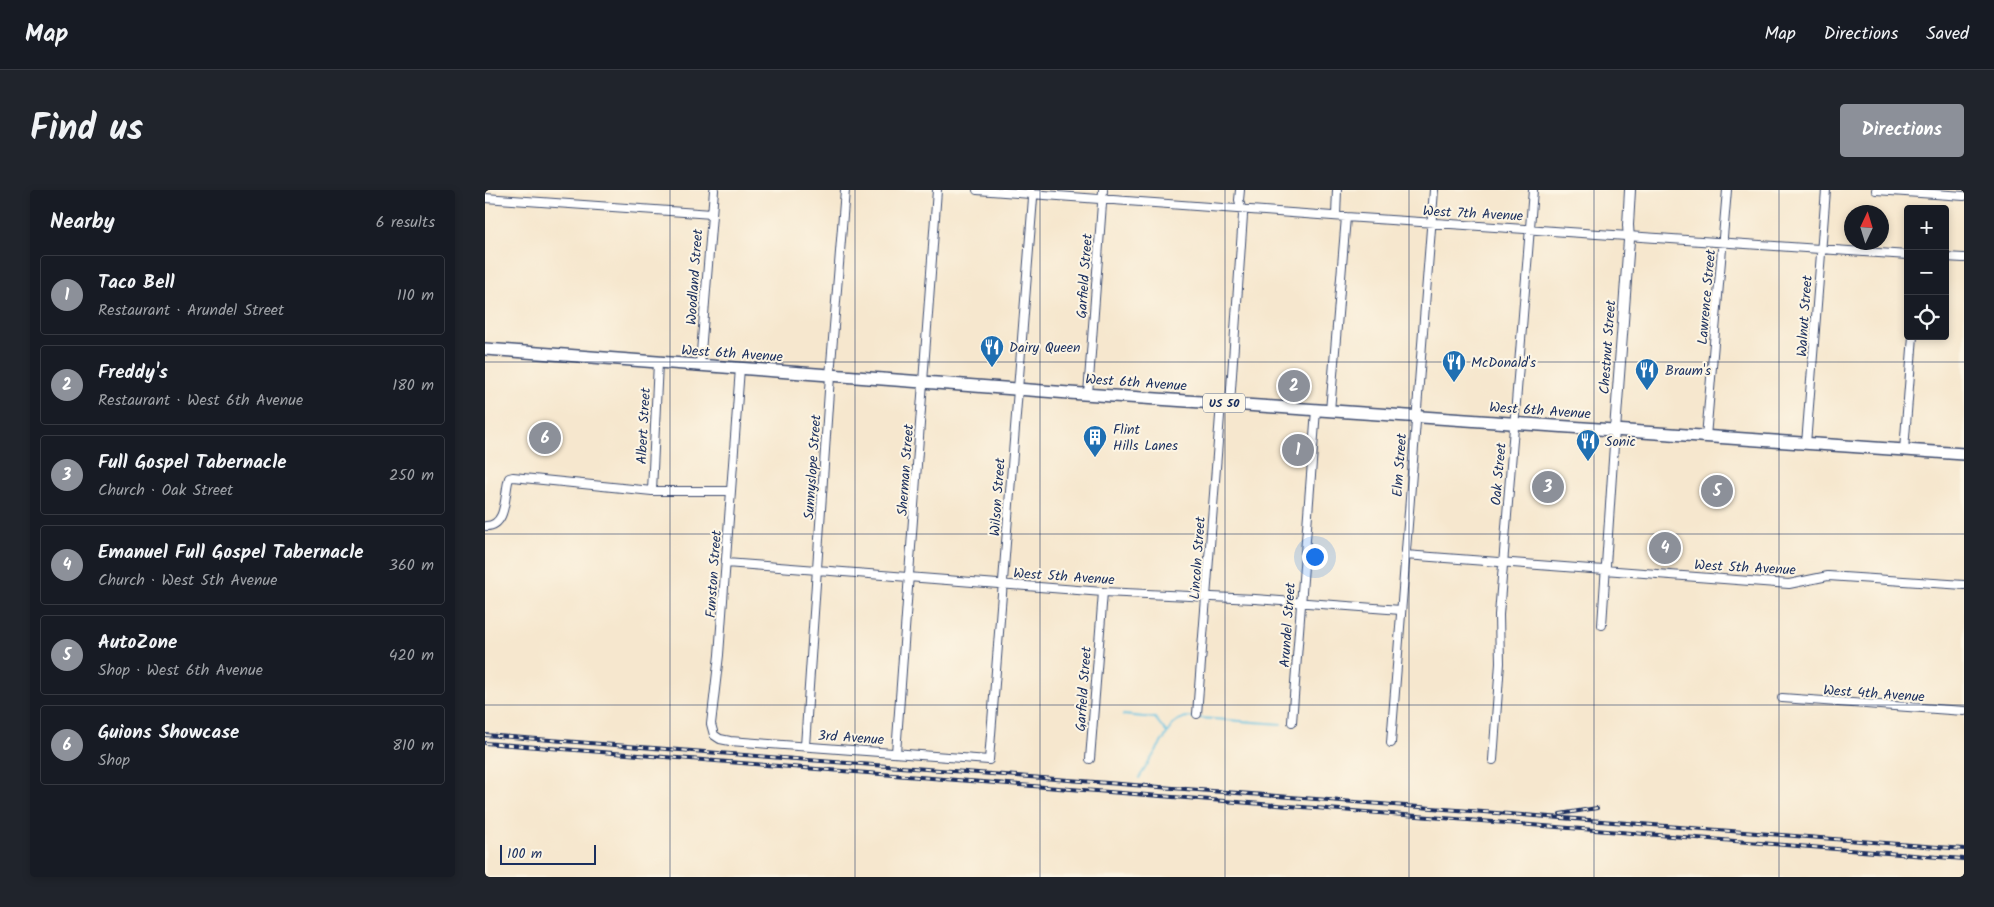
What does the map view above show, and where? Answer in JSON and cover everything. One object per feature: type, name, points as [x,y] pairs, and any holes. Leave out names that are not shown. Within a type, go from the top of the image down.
[{"type":"main road","name":"West 6th Avenue","points":[[485,349],[830,376],[1964,454]]},
{"type":"street","name":"Woodland Street","points":[[700,365],[714,190]]},
{"type":"street","name":"Sunnyslope Street","points":[[805,746],[830,376],[845,190]]},
{"type":"street","name":"Sherman Street","points":[[896,753],[937,190]]},
{"type":"street","name":"West 7th Avenue","points":[[977,190],[1031,192],[1346,217],[1904,255]]},
{"type":"street","name":"Garfield Street","points":[[1088,394],[1103,190]]},
{"type":"street","name":"Lincoln Street","points":[[1197,714],[1243,223],[1239,200],[1240,190]]},
{"type":"street","points":[[1336,216],[1337,190]]},
{"type":"street","name":"Elm Street","points":[[1391,742],[1434,190]]},
{"type":"street","name":"Oak Street","points":[[1493,760],[1500,662],[1499,615],[1533,190]]},
{"type":"street","name":"Chestnut Street","points":[[1603,625],[1629,236],[1630,190]]},
{"type":"street","name":"Lawrence Street","points":[[1706,437],[1727,190]]},
{"type":"street","name":"Walnut Street","points":[[1807,444],[1826,190]]},
{"type":"street","points":[[1876,190],[1964,196]]},
{"type":"street","name":"Wilson Street","points":[[942,756],[989,760],[1018,389],[1031,192]]},
{"type":"street","points":[[485,198],[712,214]]},
{"type":"street","points":[[1330,410],[1346,217]]},
{"type":"street","points":[[1949,257],[1964,258]]},
{"type":"street","points":[[1904,450],[1913,340]]},
{"type":"street","name":"Albert Street","points":[[652,491],[658,362]]},
{"type":"street","name":"Funston Street","points":[[740,368],[719,655],[711,724],[715,737],[757,743]]},
{"type":"street","name":"Arundel Street","points":[[1292,722],[1316,410]]},
{"type":"street","points":[[486,526],[496,523],[501,517],[509,478],[652,491],[731,491]]},
{"type":"street","name":"West 5th Avenue","points":[[1405,555],[1789,584],[1828,576],[1964,585]]},
{"type":"street","name":"West 5th Avenue","points":[[726,563],[1103,592],[1401,610]]},
{"type":"street","name":"Garfield Street","points":[[1090,759],[1103,592]]},
{"type":"street","name":"West 4th Avenue","points":[[1782,698],[1964,711]]},
{"type":"street","name":"3rd Avenue","points":[[757,743],[942,756]]},
{"type":"waterway","points":[[1123,715],[1155,718],[1167,733]]},
{"type":"waterway","points":[[1139,778],[1173,724],[1178,720],[1186,717],[1281,724]]},
{"type":"railway","points":[[485,735],[1964,849]]},
{"type":"railway","points":[[485,743],[1964,859]]},
{"type":"railway","points":[[1560,814],[1597,808]]},
{"type":"place","name":"Dairy Queen","points":[[992,368]]},
{"type":"place","name":"McDonald's","points":[[1454,383]]},
{"type":"place","name":"Freddy's","points":[[1294,386]]},
{"type":"place","name":"Braum's","points":[[1647,391]]},
{"type":"place","name":"Guions Showcase","points":[[545,438]]},
{"type":"place","name":"Taco Bell","points":[[1298,450]]},
{"type":"place","name":"Flint Hills Lanes","points":[[1095,458]]},
{"type":"place","name":"Sonic","points":[[1588,462]]},
{"type":"place","name":"Full Gospel Tabernacle","points":[[1548,487]]},
{"type":"place","name":"AutoZone","points":[[1717,491]]},
{"type":"place","name":"Emanuel Full Gospel Tabernacle","points":[[1665,548]]}]
